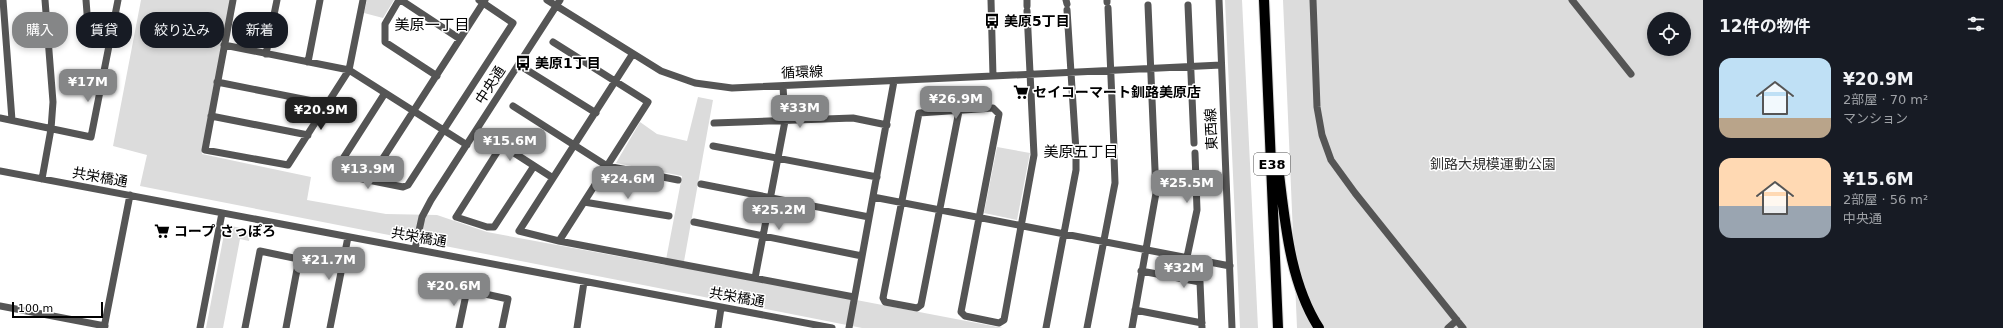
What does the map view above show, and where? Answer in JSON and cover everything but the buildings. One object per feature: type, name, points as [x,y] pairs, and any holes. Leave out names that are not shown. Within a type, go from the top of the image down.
[{"type":"highway","name":"E38","points":[[1264,0],[1278,328]]},
{"type":"highway","name":"E38","points":[[1270,0],[1284,328]]},
{"type":"highway","points":[[1277,164],[1287,236],[1296,275],[1319,328]]},
{"type":"street","points":[[3,0],[12,120]]},
{"type":"street","points":[[42,179],[51,129],[53,102],[45,0]]},
{"type":"street","points":[[86,0],[87,12]]},
{"type":"street","points":[[116,12],[118,0]]},
{"type":"street","points":[[233,0],[224,45],[349,70],[467,145]]},
{"type":"street","points":[[266,54],[277,0]]},
{"type":"street","points":[[308,62],[320,0]]},
{"type":"street","points":[[223,48],[205,150],[288,165],[349,70],[363,0]]},
{"type":"street","points":[[437,76],[385,42],[385,24],[400,0],[460,39]]},
{"type":"street","name":"循環線","points":[[547,0],[558,3],[632,55],[661,71],[694,83],[732,88],[1221,65]]},
{"type":"street","points":[[991,0],[994,76]]},
{"type":"street","name":"東西線","points":[[1219,0],[1232,328]]},
{"type":"street","points":[[1313,0],[1317,107],[1322,135],[1331,160],[1354,193],[1463,328]]},
{"type":"street","points":[[1572,0],[1631,74]]},
{"type":"street","points":[[369,180],[437,76],[483,1],[513,23],[408,185],[403,187],[338,174],[337,168],[385,93]]},
{"type":"street","points":[[1132,328],[1156,194],[1148,2]]},
{"type":"street","name":"中央通","points":[[415,249],[422,217],[431,200],[558,3]]},
{"type":"street","points":[[1107,3],[1114,147]]},
{"type":"street","points":[[1046,328],[1062,235],[1076,170],[1069,72],[1067,5]]},
{"type":"street","points":[[1188,5],[1194,142]]},
{"type":"street","points":[[959,111],[921,306],[917,308],[885,302],[882,298],[919,113],[993,108],[999,114],[961,312],[965,316],[999,323],[1004,320],[1034,156],[1029,75],[1027,6]]},
{"type":"street","points":[[553,42],[648,102],[559,242]]},
{"type":"street","points":[[0,118],[91,137],[109,48]]},
{"type":"street","points":[[632,55],[519,231],[559,242],[854,297]]},
{"type":"street","points":[[518,64],[596,113]]},
{"type":"street","points":[[848,328],[894,81]]},
{"type":"street","points":[[217,82],[328,104]]},
{"type":"street","points":[[755,278],[785,121],[783,86]]},
{"type":"street","points":[[513,106],[607,166],[678,180]]},
{"type":"street","points":[[211,116],[308,135]]},
{"type":"street","points":[[714,123],[853,118],[887,125]]},
{"type":"street","points":[[477,129],[501,146],[553,178]]},
{"type":"street","points":[[501,146],[456,217],[487,227],[494,227],[534,166]]},
{"type":"street","points":[[713,146],[877,177]]},
{"type":"street","points":[[1187,257],[1197,210],[1195,153]]},
{"type":"street","points":[[1087,328],[1105,242],[1115,184],[1114,156]]},
{"type":"street","name":"共栄橋通","points":[[0,171],[832,328]]},
{"type":"street","points":[[701,184],[869,217]]},
{"type":"street","points":[[0,306],[105,327],[130,195]]},
{"type":"street","points":[[873,197],[1062,235],[1145,249],[1230,266]]},
{"type":"street","points":[[584,202],[669,216]]},
{"type":"street","points":[[200,328],[222,213]]},
{"type":"street","points":[[694,222],[862,256]]},
{"type":"street","points":[[330,328],[348,237]]},
{"type":"street","points":[[245,328],[260,251],[342,268]]},
{"type":"street","points":[[286,328],[299,259]]},
{"type":"street","points":[[1135,310],[1202,325],[1200,282],[1142,271]]},
{"type":"street","points":[[577,328],[584,282]]},
{"type":"street","points":[[459,328],[467,290],[508,299],[502,328]]},
{"type":"street","points":[[718,328],[721,308]]},
{"type":"street","points":[[1448,328],[1457,320]]},
{"type":"green space","points":[[141,0],[231,0],[224,37],[224,12],[140,12],[140,48],[222,48],[202,154],[311,177],[307,200],[386,214],[437,215],[487,232],[665,265],[682,176],[616,163],[640,122],[657,134],[687,141],[698,97],[713,100],[683,267],[1003,328],[862,328],[140,186],[147,155],[113,146]]},
{"type":"green space","points":[[367,0],[394,0],[383,18],[364,13]]},
{"type":"green space","points":[[1225,0],[1242,0],[1258,328],[1240,328]]},
{"type":"green space","name":"釧路大規模運動公園","points":[[1283,0],[1703,0],[1703,328],[1297,328]]},
{"type":"green space","points":[[997,147],[1030,153],[1017,220],[984,213]]},
{"type":"green space","points":[[231,226],[251,230],[249,241],[240,239],[223,328],[206,328],[225,229]]},
{"type":"place","name":"美原5丁目","points":[[992,21]]},
{"type":"place","name":"美原1丁目","points":[[523,63]]},
{"type":"place","name":"セイコーマート釧路美原店","points":[[1021,92]]},
{"type":"place","name":"コープ さっぽろ","points":[[162,231]]},
{"type":"district","name":"美原一丁目","points":[[432,25]]},
{"type":"district","name":"美原五丁目","points":[[1081,152]]}]
